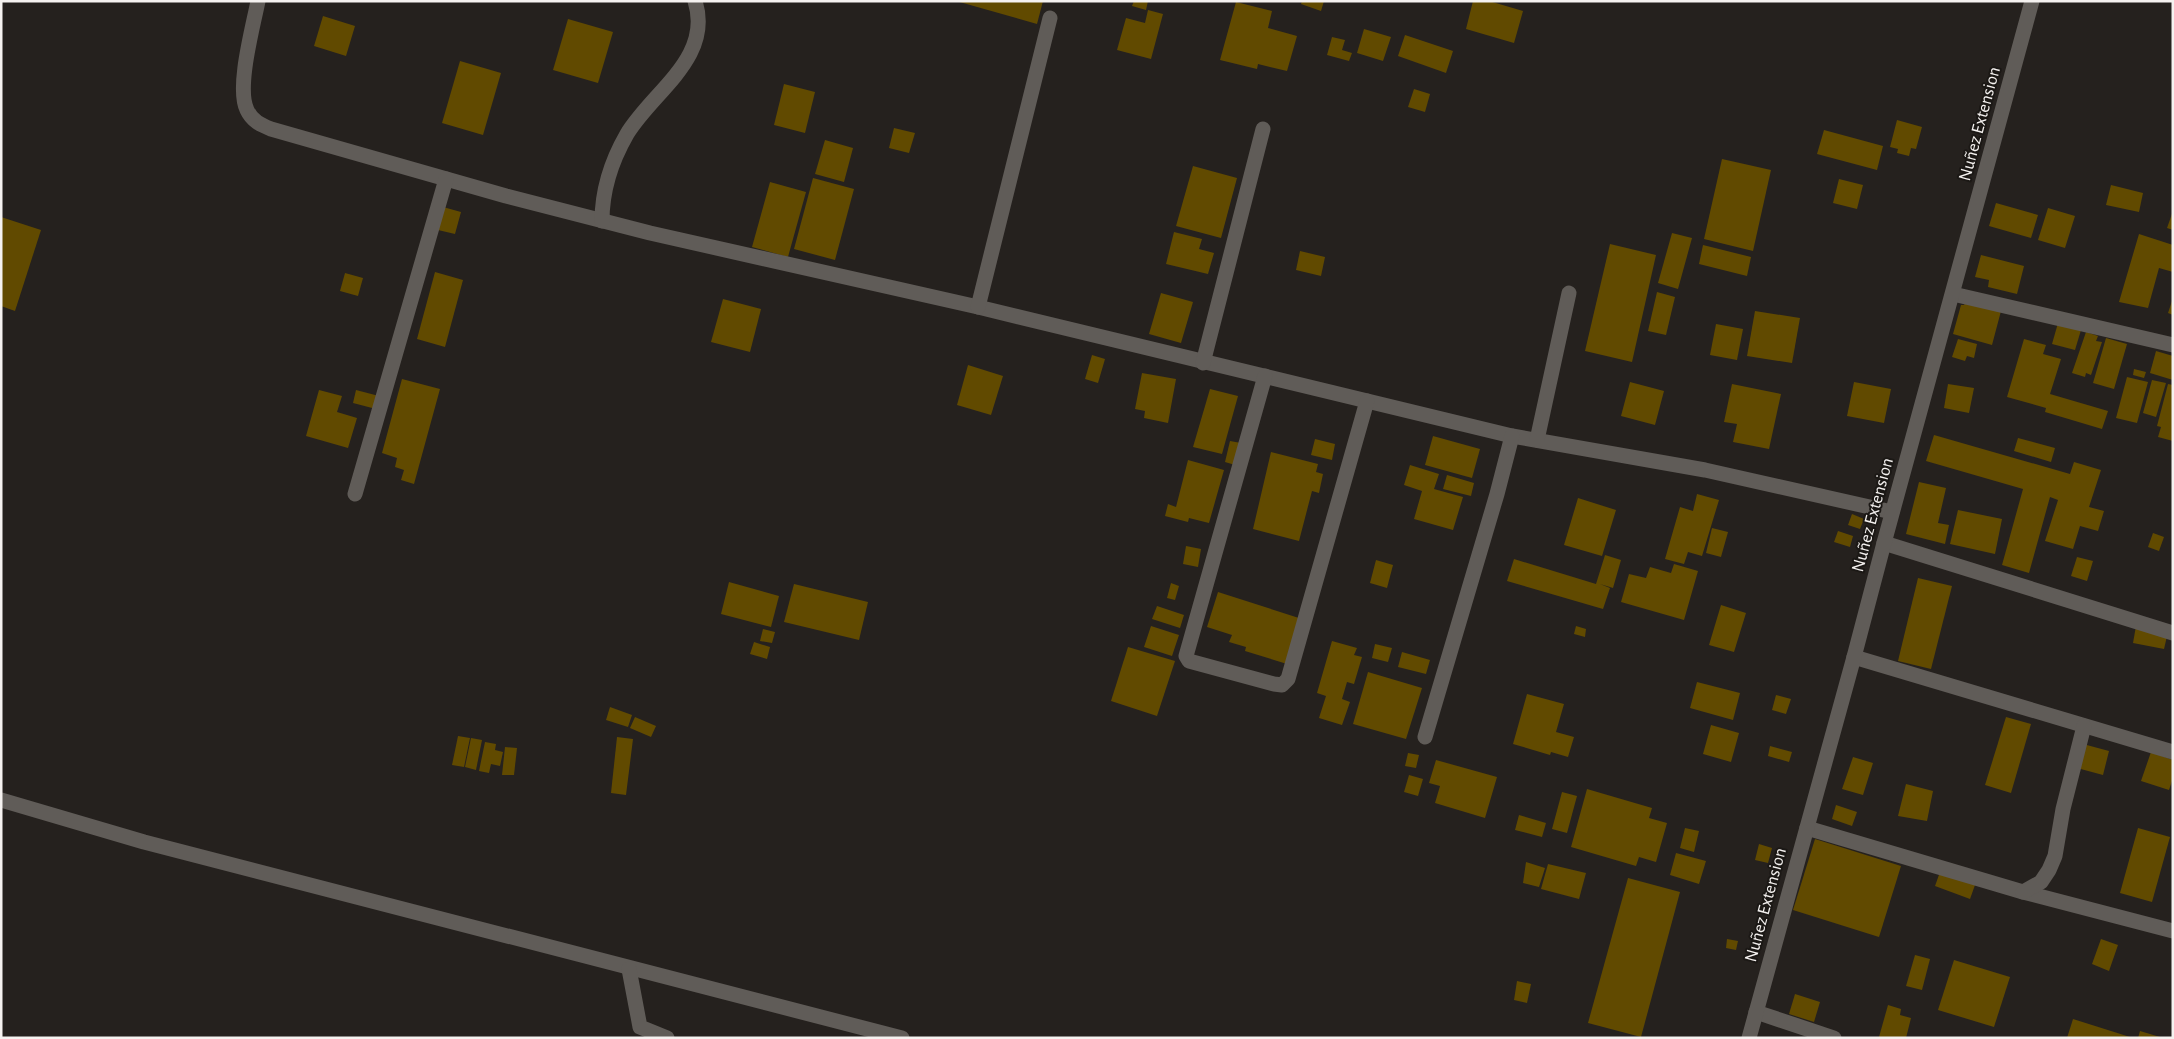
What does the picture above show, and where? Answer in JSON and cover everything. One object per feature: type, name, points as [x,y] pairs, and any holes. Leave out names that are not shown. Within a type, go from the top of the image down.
[{"type":"street","points":[[258,1],[246,58],[243,91],[246,110],[256,122],[271,130],[602,221],[813,272],[978,307],[1203,363],[1512,436],[1705,470],[1892,512]]},
{"type":"street","points":[[602,221],[602,203],[606,184],[627,134],[647,105],[687,61],[694,46],[698,29],[696,1]]},
{"type":"street","name":"Nuñez Extension","points":[[1749,1038],[2032,1]]},
{"type":"street","points":[[978,307],[1050,18]]},
{"type":"street","points":[[1203,363],[1264,129]]},
{"type":"street","points":[[355,494],[446,179]]},
{"type":"street","points":[[1537,440],[1569,293]]},
{"type":"street","points":[[1953,294],[2173,345]]},
{"type":"street","points":[[1264,376],[1186,656],[1189,661],[1274,684],[1286,683],[1288,679],[1367,401]]},
{"type":"street","points":[[1425,737],[1502,476],[1512,436]]},
{"type":"street","points":[[1884,543],[2173,633]]},
{"type":"street","points":[[1854,657],[2173,752]]},
{"type":"street","points":[[2023,892],[2041,882],[2055,856],[2063,809],[2084,726]]},
{"type":"street","points":[[1,800],[144,842],[629,969],[763,1000],[902,1038]]},
{"type":"street","points":[[1807,828],[2023,892],[2173,932]]},
{"type":"street","points":[[629,969],[639,1033],[667,1038]]},
{"type":"street","points":[[1756,1012],[1834,1038]]},
{"type":"building","points":[[956,1],[1043,1],[1037,24]]},
{"type":"building","points":[[1134,1],[1148,1],[1146,10],[1132,6]]},
{"type":"building","points":[[1302,1],[1324,1],[1321,11],[1301,4]]},
{"type":"building","points":[[1473,1],[1489,1],[1523,11],[1514,43],[1466,29]]},
{"type":"building","points":[[1236,2],[1272,11],[1268,28],[1297,36],[1287,71],[1258,64],[1257,69],[1220,60]]},
{"type":"building","points":[[1148,10],[1163,14],[1151,59],[1117,50],[1126,18],[1145,23]]},
{"type":"building","points":[[323,16],[355,26],[346,56],[314,46]]},
{"type":"building","points":[[568,19],[613,32],[598,83],[553,70]]},
{"type":"building","points":[[1364,29],[1391,37],[1383,61],[1357,53]]},
{"type":"building","points":[[1405,35],[1453,51],[1446,73],[1398,56]]},
{"type":"building","points":[[1332,37],[1345,40],[1342,50],[1352,53],[1349,61],[1327,55]]},
{"type":"building","points":[[460,61],[501,73],[483,135],[442,123]]},
{"type":"building","points":[[784,84],[815,92],[805,133],[774,125]]},
{"type":"building","points":[[1414,89],[1430,94],[1425,112],[1408,107]]},
{"type":"building","points":[[1897,120],[1922,127],[1916,149],[1911,148],[1909,156],[1897,153],[1898,149],[1890,147]]},
{"type":"building","points":[[894,128],[915,133],[909,153],[889,148]]},
{"type":"building","points":[[1824,130],[1883,146],[1877,170],[1817,154]]},
{"type":"building","points":[[825,140],[853,148],[844,182],[815,174]]},
{"type":"building","points":[[1722,159],[1771,170],[1753,251],[1704,239]]},
{"type":"building","points":[[1193,166],[1237,178],[1221,238],[1176,226]]},
{"type":"building","points":[[813,178],[854,189],[835,260],[794,249]]},
{"type":"building","points":[[1839,179],[1863,185],[1857,209],[1833,203]]},
{"type":"building","points":[[770,182],[806,192],[788,257],[752,247]]},
{"type":"building","points":[[2111,185],[2143,193],[2139,212],[2106,205]]},
{"type":"building","points":[[1996,203],[2038,215],[2031,238],[1989,226]]},
{"type":"building","points":[[443,207],[461,212],[455,234],[438,230]]},
{"type":"building","points":[[2048,208],[2075,216],[2065,248],[2038,240]]},
{"type":"building","points":[[2173,211],[2173,230],[2167,228]]},
{"type":"building","points":[[1,217],[41,230],[15,311],[1,306]]},
{"type":"building","points":[[1174,232],[1202,239],[1199,249],[1214,253],[1208,274],[1166,264]]},
{"type":"building","points":[[1672,233],[1692,238],[1678,289],[1658,283]]},
{"type":"building","points":[[2139,234],[2173,245],[2173,272],[2159,268],[2148,308],[2119,302]]},
{"type":"building","points":[[1610,244],[1656,255],[1632,362],[1585,351]]},
{"type":"building","points":[[1703,245],[1751,257],[1747,276],[1699,264]]},
{"type":"building","points":[[1300,251],[1325,257],[1321,276],[1296,270]]},
{"type":"building","points":[[1981,255],[2024,266],[2017,294],[1988,287],[1989,280],[1975,277]]},
{"type":"building","points":[[435,272],[463,280],[445,347],[417,339]]},
{"type":"building","points":[[345,273],[363,278],[358,296],[340,291]]},
{"type":"building","points":[[1657,292],[1675,297],[1666,335],[1648,331]]},
{"type":"building","points":[[1161,293],[1193,302],[1181,343],[1149,334]]},
{"type":"building","points":[[723,299],[761,309],[750,352],[711,342]]},
{"type":"building","points":[[1966,301],[2001,311],[1992,345],[1953,334],[1961,305],[1964,305]]},
{"type":"building","points":[[2173,301],[2173,315],[2168,313]]},
{"type":"building","points":[[1755,311],[1800,318],[1792,363],[1747,356]]},
{"type":"building","points":[[2058,323],[2081,330],[2075,350],[2052,344]]},
{"type":"building","points":[[1716,324],[1743,329],[1737,360],[1710,355]]},
{"type":"building","points":[[2086,332],[2098,336],[2096,341],[2102,342],[2091,375],[2086,373],[2085,377],[2072,373]]},
{"type":"building","points":[[2106,338],[2127,344],[2114,389],[2093,383]]},
{"type":"building","points":[[1958,339],[1977,344],[1974,358],[1967,356],[1965,361],[1952,357]]},
{"type":"building","points":[[2024,339],[2046,345],[2043,354],[2061,359],[2050,394],[2108,411],[2102,429],[2045,412],[2046,408],[2007,397]]},
{"type":"building","points":[[2156,351],[2173,356],[2173,380],[2150,373]]},
{"type":"building","points":[[1092,355],[1105,359],[1098,383],[1085,379]]},
{"type":"building","points":[[968,365],[1003,376],[991,415],[957,405]]},
{"type":"building","points":[[2134,369],[2146,372],[2144,378],[2133,375]]},
{"type":"building","points":[[1142,373],[1176,379],[1168,423],[1144,418],[1145,411],[1135,409]]},
{"type":"building","points":[[2127,377],[2148,382],[2137,423],[2116,418]]},
{"type":"building","points":[[402,379],[440,389],[414,484],[401,480],[404,470],[395,467],[397,458],[382,453]]},
{"type":"building","points":[[2152,380],[2166,383],[2156,417],[2143,413]]},
{"type":"building","points":[[1630,382],[1664,391],[1655,425],[1621,416]]},
{"type":"building","points":[[1854,382],[1891,389],[1884,423],[1847,416]]},
{"type":"building","points":[[1732,384],[1781,394],[1769,449],[1733,442],[1737,424],[1724,422]]},
{"type":"building","points":[[1948,384],[1974,388],[1969,413],[1944,408]]},
{"type":"building","points":[[2168,384],[2173,385],[2173,441],[2158,437],[2161,427],[2157,426]]},
{"type":"building","points":[[1210,389],[1238,396],[1222,454],[1193,447]]},
{"type":"building","points":[[319,390],[342,396],[337,412],[357,418],[348,448],[306,436]]},
{"type":"building","points":[[356,390],[379,396],[376,409],[353,403]]},
{"type":"building","points":[[1934,435],[2070,474],[2074,462],[2101,470],[2089,507],[2104,511],[2098,531],[2080,526],[2073,549],[2045,541],[2058,500],[2050,497],[2029,573],[2002,565],[2023,489],[1926,461]]},
{"type":"building","points":[[1433,436],[1480,449],[1472,478],[1425,465]]},
{"type":"building","points":[[2018,438],[2055,448],[2051,462],[2014,451]]},
{"type":"building","points":[[1315,439],[1335,444],[1332,460],[1311,455]]},
{"type":"building","points":[[1230,441],[1241,443],[1235,465],[1225,462]]},
{"type":"building","points":[[1271,452],[1318,464],[1316,472],[1323,474],[1319,493],[1312,491],[1299,541],[1253,529]]},
{"type":"building","points":[[1188,460],[1224,470],[1209,523],[1189,518],[1188,522],[1165,516],[1168,504],[1176,507]]},
{"type":"building","points":[[1410,465],[1439,474],[1434,489],[1463,497],[1453,530],[1414,519],[1422,491],[1404,485]]},
{"type":"building","points":[[1447,475],[1474,483],[1471,496],[1443,489]]},
{"type":"building","points":[[1919,482],[1946,488],[1938,523],[1949,525],[1945,544],[1906,534]]},
{"type":"building","points":[[1697,494],[1719,500],[1702,556],[1688,552],[1684,564],[1665,559],[1680,507],[1693,511]]},
{"type":"building","points":[[1578,498],[1616,510],[1602,556],[1564,545]]},
{"type":"building","points":[[1958,510],[2002,519],[1995,554],[1950,544]]},
{"type":"building","points":[[1852,514],[1864,519],[1860,529],[1848,525]]},
{"type":"building","points":[[1712,528],[1728,532],[1721,557],[1706,553]]},
{"type":"building","points":[[1838,531],[1853,536],[1850,547],[1834,542]]},
{"type":"building","points":[[2153,533],[2164,537],[2159,551],[2148,547]]},
{"type":"building","points":[[1186,546],[1201,549],[1198,567],[1183,564]]},
{"type":"building","points":[[1605,555],[1621,560],[1613,588],[1600,584],[1610,588],[1603,609],[1507,581],[1514,559],[1596,584]]},
{"type":"building","points":[[2077,557],[2093,561],[2087,581],[2071,576]]},
{"type":"building","points":[[1376,560],[1393,565],[1387,588],[1370,583]]},
{"type":"building","points":[[1674,564],[1698,571],[1684,620],[1621,602],[1629,574],[1646,578],[1650,567],[1671,573]]},
{"type":"building","points":[[1918,578],[1952,586],[1931,669],[1898,661]]},
{"type":"building","points":[[729,582],[779,596],[771,627],[721,614]]},
{"type":"building","points":[[1171,583],[1179,586],[1175,600],[1167,598]]},
{"type":"building","points":[[794,584],[868,602],[859,640],[784,622]]},
{"type":"building","points":[[1218,592],[1302,619],[1287,664],[1245,651],[1246,647],[1229,642],[1232,635],[1207,627]]},
{"type":"building","points":[[1721,605],[1746,613],[1734,652],[1709,645]]},
{"type":"building","points":[[1157,606],[1184,615],[1180,628],[1152,619]]},
{"type":"building","points":[[1151,626],[1179,635],[1172,656],[1144,647]]},
{"type":"building","points":[[1576,626],[1586,629],[1585,637],[1574,634]]},
{"type":"building","points":[[2136,626],[2168,632],[2164,649],[2133,643]]},
{"type":"building","points":[[763,629],[775,632],[772,643],[760,641]]},
{"type":"building","points":[[1332,641],[1357,648],[1354,655],[1362,657],[1354,684],[1347,682],[1342,699],[1350,702],[1342,725],[1319,718],[1326,696],[1317,693]]},
{"type":"building","points":[[754,642],[770,647],[767,659],[750,654]]},
{"type":"building","points":[[1375,644],[1392,648],[1388,662],[1372,658]]},
{"type":"building","points":[[1128,647],[1175,661],[1157,716],[1111,701]]},
{"type":"building","points":[[1402,652],[1430,660],[1426,674],[1398,667]]},
{"type":"building","points":[[1368,672],[1422,688],[1406,739],[1353,724]]},
{"type":"building","points":[[1697,682],[1740,693],[1733,720],[1690,708]]},
{"type":"building","points":[[1527,694],[1564,704],[1556,732],[1574,737],[1568,757],[1551,752],[1550,755],[1513,744]]},
{"type":"building","points":[[1776,695],[1791,699],[1786,714],[1772,710]]},
{"type":"building","points":[[610,707],[632,715],[628,727],[606,720]]},
{"type":"building","points":[[635,717],[656,726],[651,737],[630,728]]},
{"type":"building","points":[[2006,717],[2031,724],[2011,793],[1985,785]]},
{"type":"building","points":[[1711,725],[1739,733],[1731,762],[1703,754]]},
{"type":"building","points":[[458,736],[470,738],[464,767],[452,765]]},
{"type":"building","points":[[617,737],[633,739],[626,795],[611,793]]},
{"type":"building","points":[[471,738],[482,740],[476,770],[465,767]]},
{"type":"building","points":[[485,742],[496,744],[495,750],[503,752],[500,766],[491,764],[489,773],[479,771]]},
{"type":"building","points":[[2083,744],[2109,751],[2103,775],[2077,768]]},
{"type":"building","points":[[1770,746],[1792,752],[1789,762],[1768,756]]},
{"type":"building","points":[[505,747],[517,748],[514,775],[502,775]]},
{"type":"building","points":[[2151,752],[2173,760],[2173,778],[2169,790],[2141,781]]},
{"type":"building","points":[[1408,753],[1419,755],[1416,768],[1405,766]]},
{"type":"building","points":[[1853,757],[1873,763],[1863,795],[1842,789]]},
{"type":"building","points":[[1436,760],[1497,777],[1485,818],[1435,803],[1440,786],[1429,783]]},
{"type":"building","points":[[1409,775],[1423,779],[1418,796],[1404,792]]},
{"type":"building","points":[[1906,784],[1933,791],[1927,821],[1898,816]]},
{"type":"building","points":[[1587,789],[1652,808],[1649,818],[1667,823],[1656,862],[1639,857],[1636,866],[1571,847]]},
{"type":"building","points":[[1562,792],[1577,796],[1567,833],[1552,829]]},
{"type":"building","points":[[1836,805],[1857,812],[1852,826],[1832,819]]},
{"type":"building","points":[[1519,815],[1546,823],[1542,837],[1515,830]]},
{"type":"building","points":[[1685,828],[1699,831],[1694,852],[1680,848]]},
{"type":"building","points":[[2138,828],[2170,837],[2152,902],[2120,893]]},
{"type":"building","points":[[1815,839],[1901,866],[1879,937],[1793,910]]},
{"type":"building","points":[[1759,844],[1772,848],[1768,863],[1755,860]]},
{"type":"building","points":[[1676,853],[1706,861],[1699,884],[1670,875]]},
{"type":"building","points":[[1526,862],[1545,868],[1539,887],[1523,883]]},
{"type":"building","points":[[1548,864],[1586,873],[1579,899],[1541,889]]},
{"type":"building","points":[[1940,872],[1975,885],[1970,899],[1935,886]]},
{"type":"building","points":[[1628,878],[1680,892],[1641,1037],[1588,1023]]},
{"type":"building","points":[[1727,939],[1738,941],[1736,950],[1726,948]]},
{"type":"building","points":[[2101,939],[2118,945],[2109,971],[2092,964]]},
{"type":"building","points":[[1915,955],[1930,959],[1922,990],[1906,986]]},
{"type":"building","points":[[1954,960],[2010,977],[1994,1027],[1938,1010]]},
{"type":"building","points":[[1517,981],[1531,984],[1527,1003],[1514,1000]]},
{"type":"building","points":[[1795,994],[1820,1002],[1814,1022],[1789,1014]]},
{"type":"building","points":[[1888,1005],[1901,1009],[1900,1015],[1911,1018],[1906,1038],[1879,1037]]},
{"type":"building","points":[[2073,1019],[2130,1037],[2130,1038],[2067,1038]]},
{"type":"building","points":[[2140,1031],[2160,1037],[2160,1038],[2138,1038]]}]
